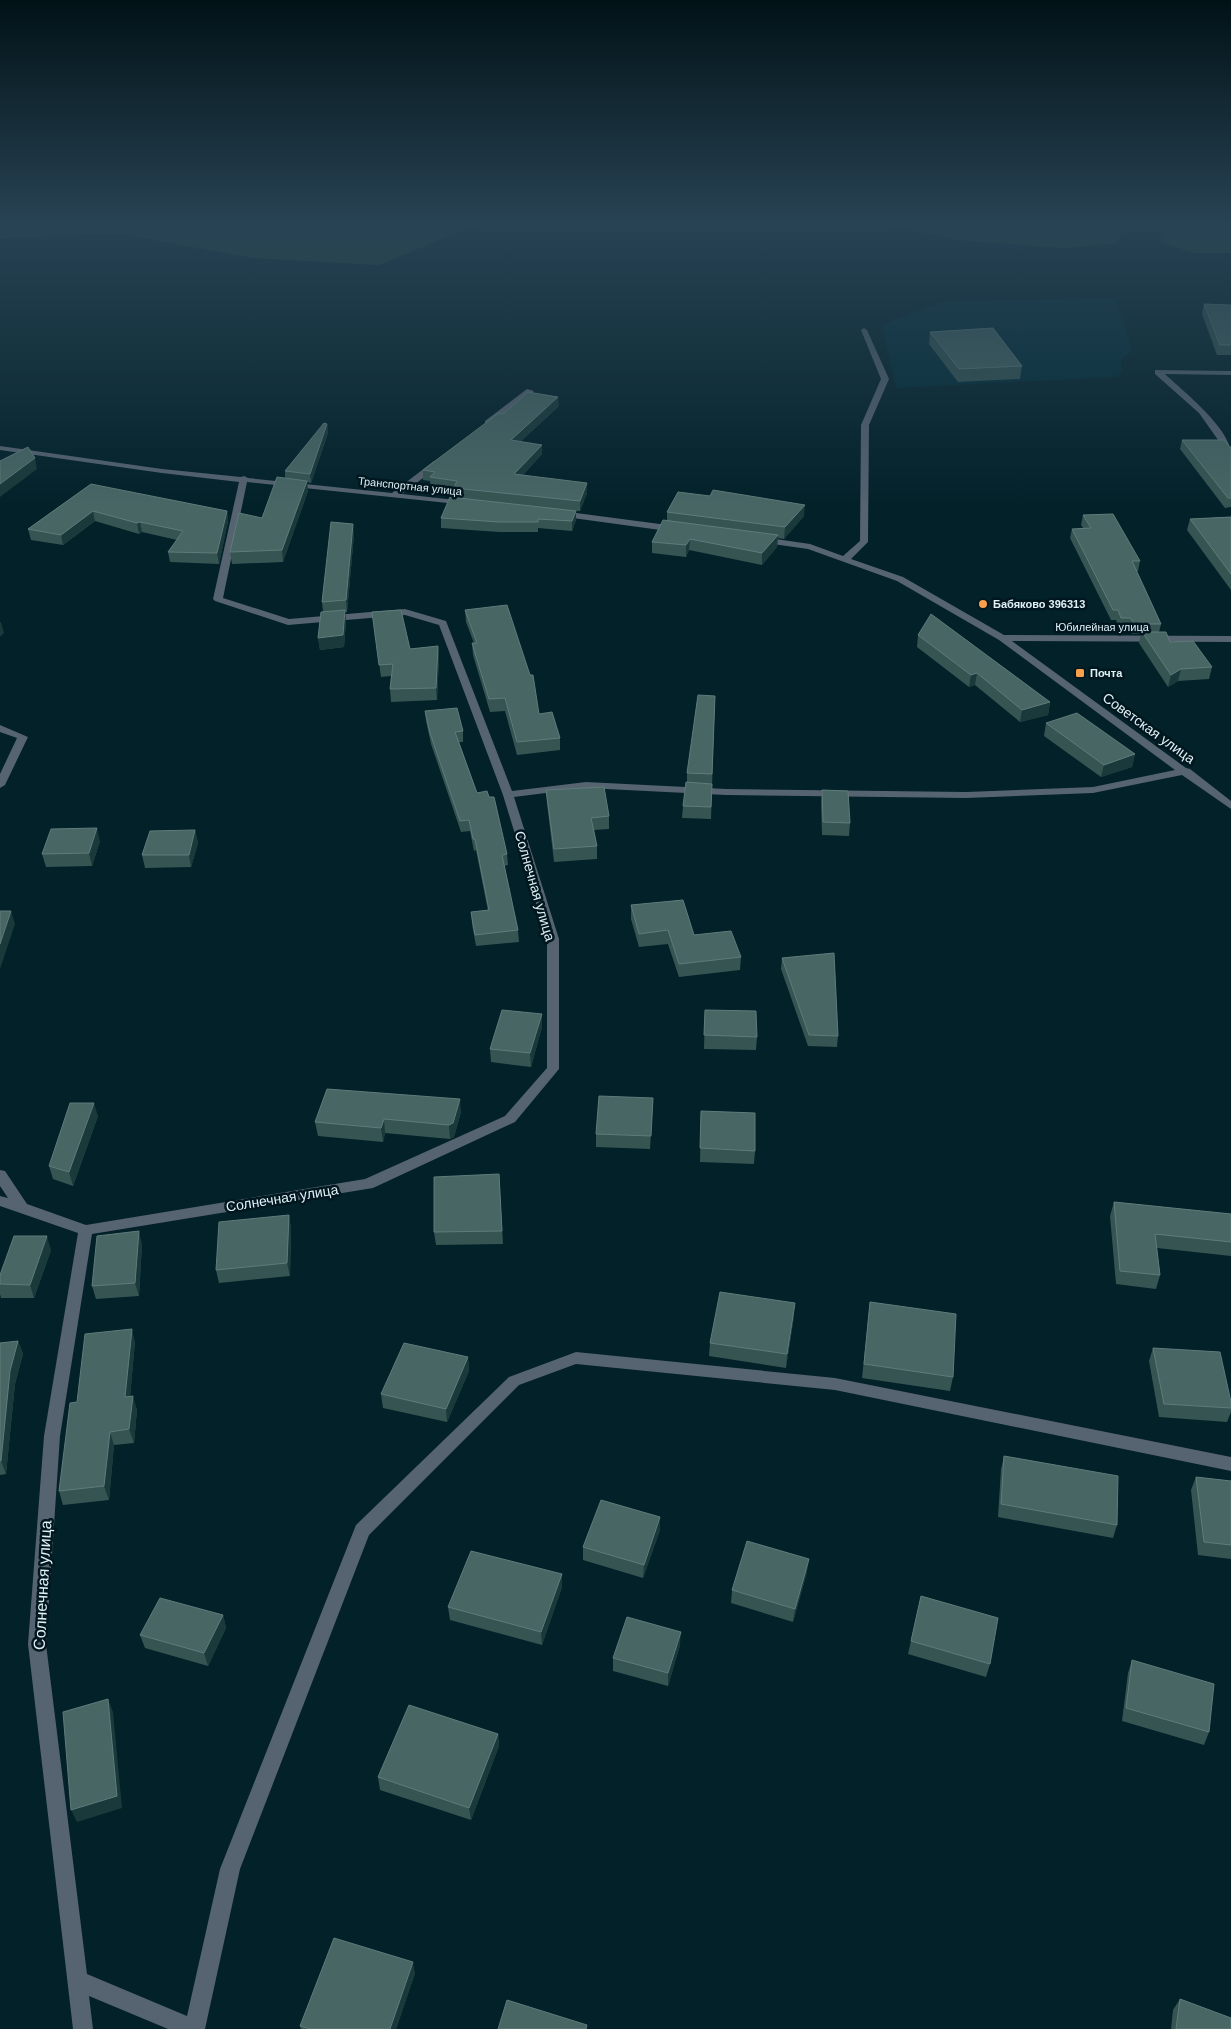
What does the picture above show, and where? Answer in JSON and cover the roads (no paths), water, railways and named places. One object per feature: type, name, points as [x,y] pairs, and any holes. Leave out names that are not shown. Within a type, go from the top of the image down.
[{"type":"street","points":[[845,559],[864,542],[865,425],[885,380],[864,330]]},
{"type":"street","points":[[1231,373],[1158,372],[1202,411],[1231,452]]},
{"type":"street","points":[[478,431],[530,390]]},
{"type":"street","name":"Транспортная улица","points":[[0,448],[162,471],[244,478],[473,504]]},
{"type":"street","points":[[395,495],[448,455]]},
{"type":"street","name":"Солнечная улица","points":[[0,1201],[86,1230],[368,1184],[510,1119],[553,1069],[553,939],[508,795],[443,623],[405,612],[288,622],[218,599],[244,478]]},
{"type":"street","points":[[551,513],[685,530]]},
{"type":"street","points":[[752,539],[810,546],[900,579],[1002,638]]},
{"type":"street","name":"Юбилейная улица","points":[[1002,638],[1231,639]]},
{"type":"street","name":"Советская улица","points":[[1002,638],[1186,771],[1231,806]]},
{"type":"street","points":[[0,728],[23,737],[0,785]]},
{"type":"street","points":[[508,795],[586,785],[726,792],[966,795],[1092,790],[1186,771]]},
{"type":"street","points":[[0,1175],[22,1208]]},
{"type":"street","name":"Солнечная улица","points":[[83,2029],[37,1644],[52,1436],[86,1230]]},
{"type":"street","points":[[76,1980],[194,2029],[230,1869],[362,1530],[514,1381],[576,1358],[835,1384],[1231,1464]]},
{"type":"place","name":"Бабяково 396313","points":[[983,604]]},
{"type":"place","name":"Почта","points":[[1080,673]]}]
